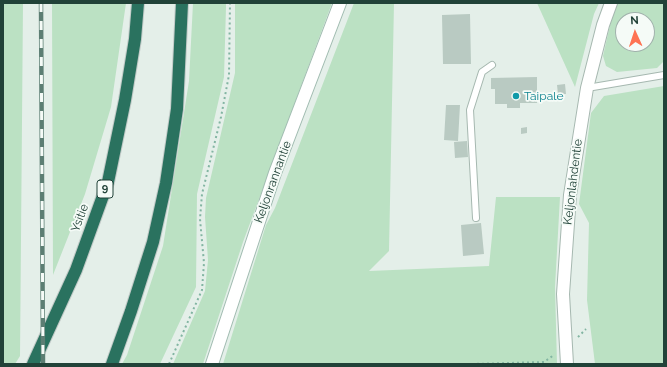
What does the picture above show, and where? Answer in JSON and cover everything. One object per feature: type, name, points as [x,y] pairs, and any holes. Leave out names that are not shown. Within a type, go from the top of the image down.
[{"type":"highway","name":"Ysitie","points":[[33,364],[76,270],[108,182],[126,100],[135,39],[138,3]]},
{"type":"highway","points":[[112,364],[153,242],[166,183],[177,109],[182,3]]},
{"type":"street","name":"Keljonrannantie","points":[[212,364],[275,173],[340,3]]},
{"type":"street","name":"Keljonlahdentie","points":[[567,364],[563,294],[570,195],[586,88],[603,25],[611,3]]},
{"type":"lane","points":[[476,218],[470,110],[482,72],[492,65]]},
{"type":"lane","points":[[586,88],[664,75]]},
{"type":"path","points":[[169,364],[202,290],[204,262],[200,219],[202,194],[221,118],[229,75],[230,3]]},
{"type":"path","points":[[472,364],[544,362],[566,348],[586,329]]},
{"type":"green space","points":[[3,3],[23,3],[20,356],[15,364],[3,364]]},
{"type":"green space","points":[[52,3],[126,3],[111,107],[85,194],[53,275]]},
{"type":"green space","points":[[193,3],[226,3],[224,77],[197,194],[196,287],[160,364],[122,364],[127,355],[163,246],[189,81]]},
{"type":"green space","points":[[235,3],[332,3],[243,242],[203,364],[173,364],[205,291],[208,260],[205,217],[206,198],[235,73]]},
{"type":"green space","points":[[354,3],[394,3],[389,251],[369,271],[489,266],[496,197],[560,197],[555,287],[557,364],[223,364],[266,225],[275,208]]},
{"type":"green space","points":[[537,3],[599,3],[594,14],[575,87]]},
{"type":"green space","points":[[618,3],[664,3],[664,61],[657,68],[617,72],[606,66],[603,56],[613,12]]},
{"type":"green space","points":[[664,86],[664,364],[595,364],[587,300],[589,223],[579,204],[591,113],[604,96]]},
{"type":"building","points":[[470,14],[471,64],[443,64],[442,15]]},
{"type":"building","name":"Taipale","points":[[537,77],[537,103],[520,103],[520,108],[507,108],[507,104],[495,104],[495,89],[491,89],[491,78]]},
{"type":"building","points":[[565,84],[566,94],[558,94],[557,85]]},
{"type":"building","points":[[446,105],[460,105],[458,141],[444,140]]},
{"type":"building","points":[[527,127],[527,133],[521,134],[521,128]]},
{"type":"building","points":[[467,141],[468,157],[455,158],[454,142]]},
{"type":"building","points":[[481,223],[484,254],[463,256],[461,225]]},
{"type":"railway","points":[[41,3],[43,364]]},
{"type":"place","name":"Taipale","points":[[516,96]]}]
